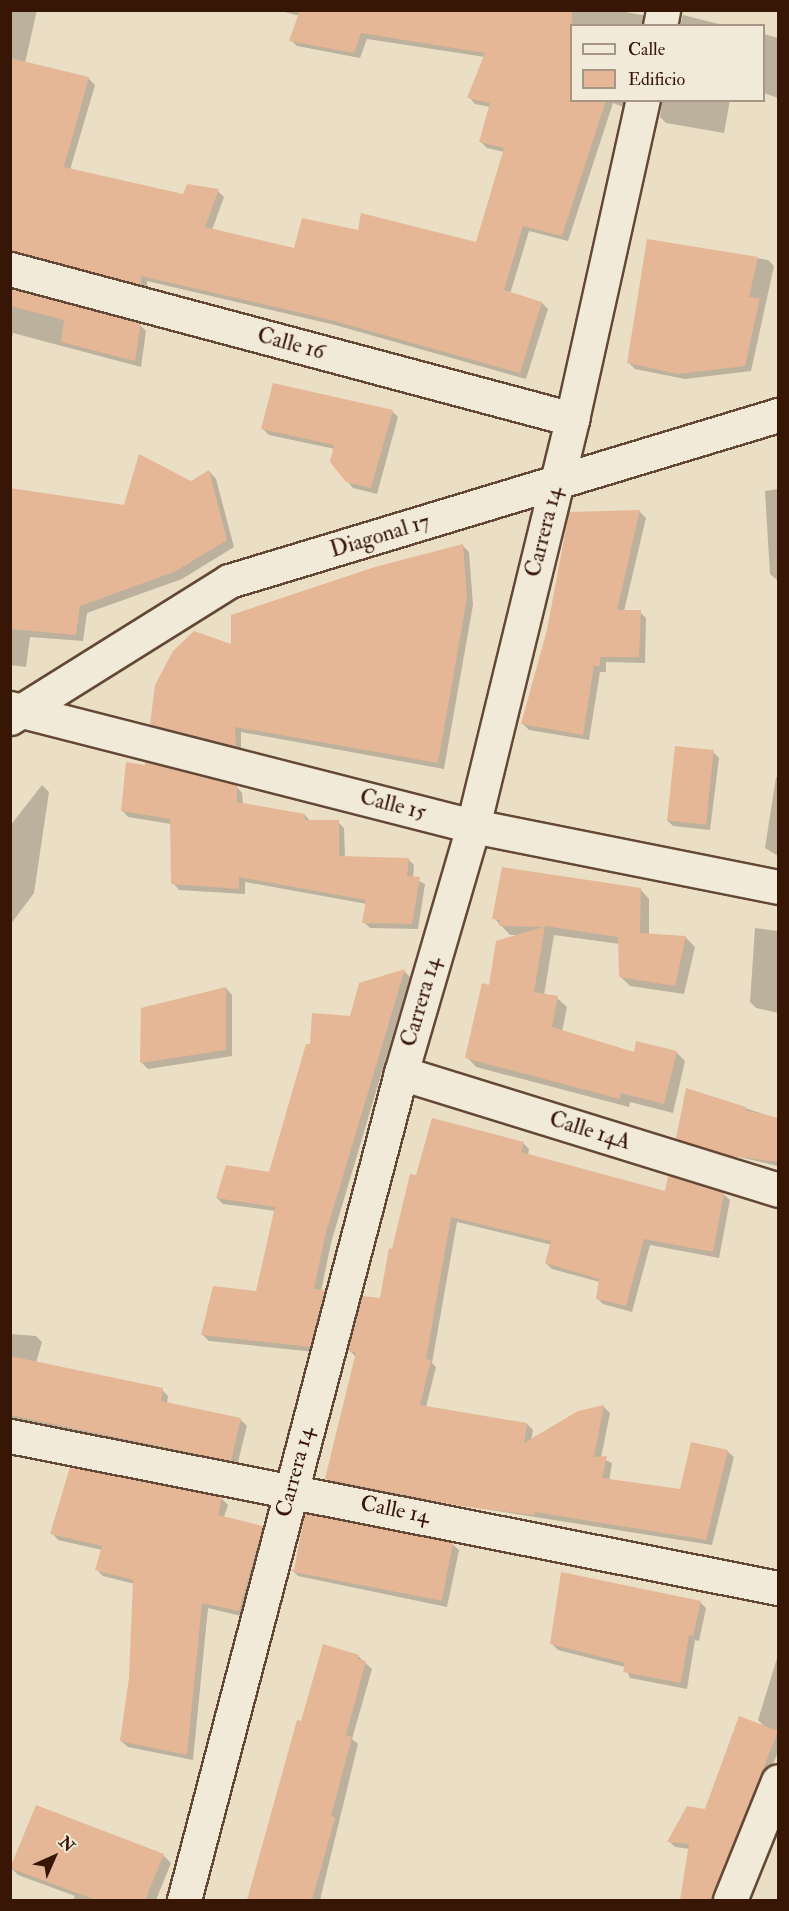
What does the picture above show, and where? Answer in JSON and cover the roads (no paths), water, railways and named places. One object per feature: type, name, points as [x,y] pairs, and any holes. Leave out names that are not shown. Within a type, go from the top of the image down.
[{"type":"street","name":"Carrera 14","points":[[183,1900],[401,1073],[472,826],[572,419],[643,102]]},
{"type":"street","name":"Calle 16","points":[[10,269],[572,419]]},
{"type":"street","name":"Diagonal 17","points":[[14,712],[230,581],[778,415]]},
{"type":"street","name":"Calle 15","points":[[14,712],[472,826],[778,887]]},
{"type":"street","name":"Calle 14A","points":[[401,1073],[778,1190]]},
{"type":"street","name":"Calle 14","points":[[10,1436],[291,1489],[778,1588]]},
{"type":"street","points":[[730,1900],[778,1781]]}]
